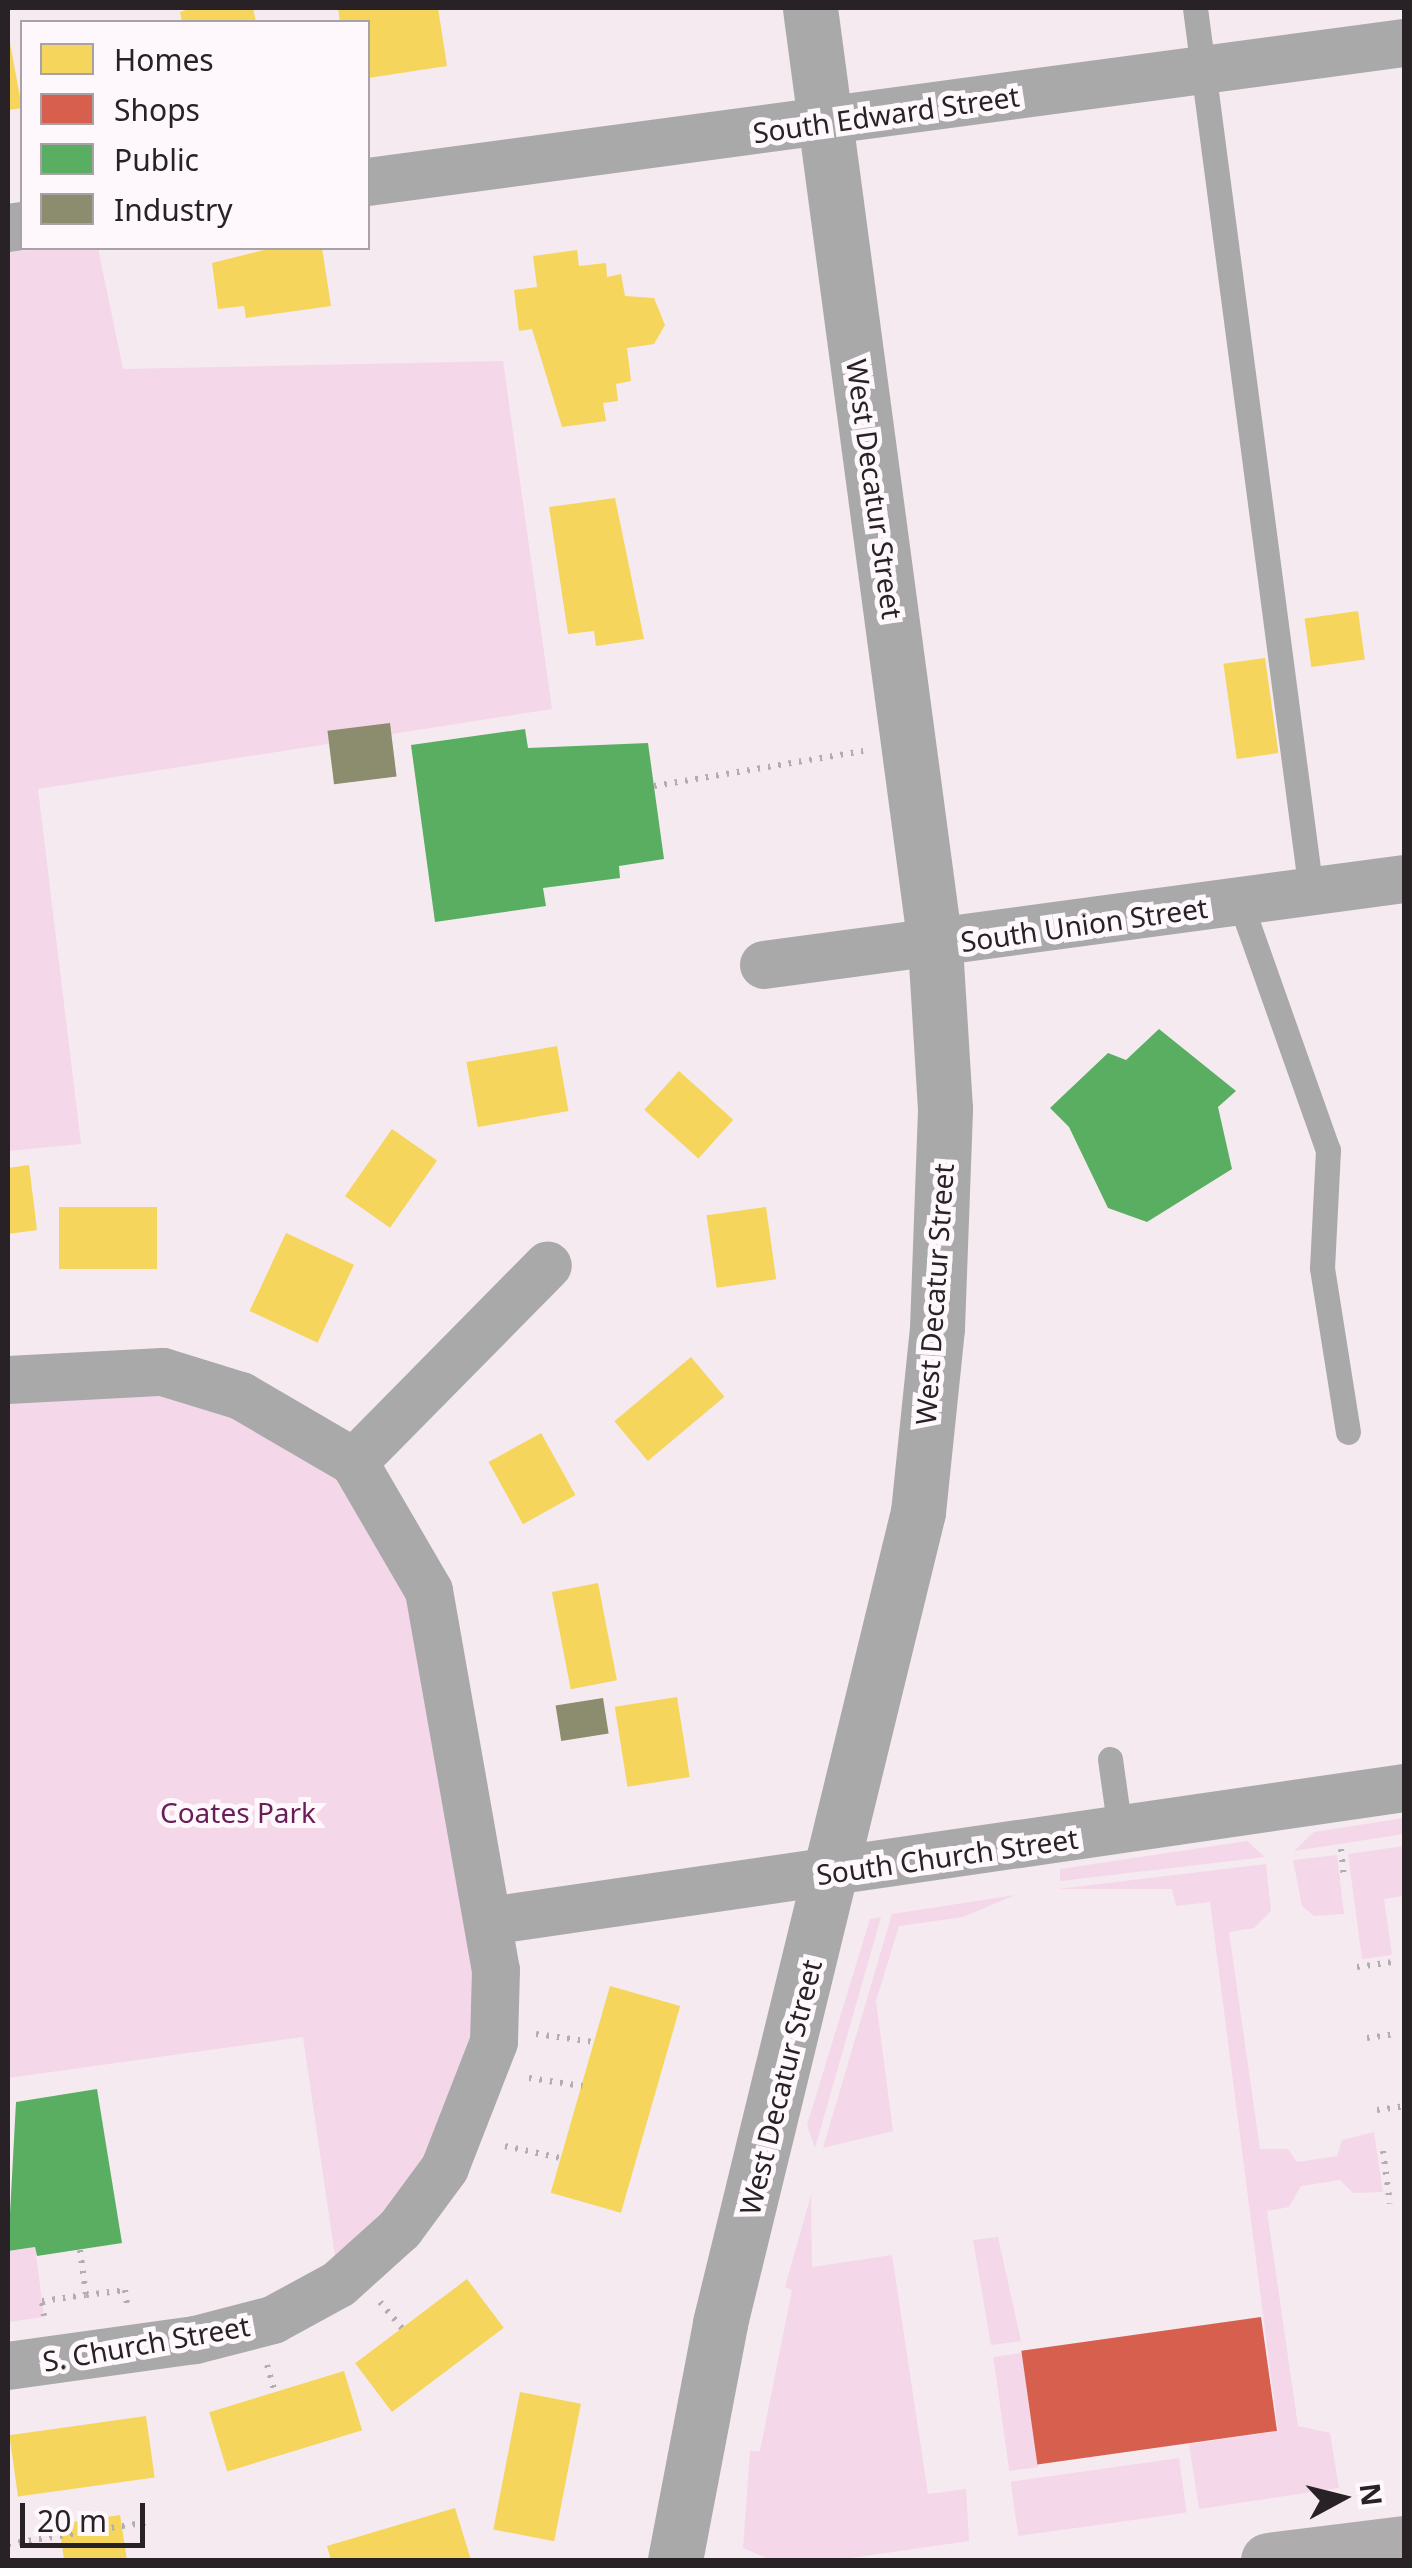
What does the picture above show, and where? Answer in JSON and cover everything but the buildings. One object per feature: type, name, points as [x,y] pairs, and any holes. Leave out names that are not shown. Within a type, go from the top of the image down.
[{"type":"main road","points":[[1268,2560],[1404,2543]]},
{"type":"street","name":"West Decatur Street","points":[[674,2560],[720,2323],[834,1873],[918,1512],[945,1108],[935,945],[810,8]]},
{"type":"street","name":"South Edward Street","points":[[370,182],[1404,44]]},
{"type":"street","name":"South Union Street","points":[[764,966],[1404,879]]},
{"type":"street","points":[[8,1380],[163,1372],[241,1396],[354,1462],[548,1266]]},
{"type":"street","name":"S. Church Street","points":[[8,2366],[274,2320],[339,2284],[400,2229],[445,2168],[494,2042],[489,1921],[429,1590],[354,1462]]},
{"type":"street","name":"South Church Street","points":[[489,1921],[1404,1788]]},
{"type":"lane","points":[[1195,8],[1311,892]]},
{"type":"lane","points":[[1240,902],[1328,1150],[1322,1268],[1348,1432]]},
{"type":"lane","points":[[1110,1759],[1120,1830]]},
{"type":"path","points":[[654,786],[864,751]]},
{"type":"path","points":[[1341,1849],[1344,1880]]},
{"type":"path","points":[[1356,1967],[1392,1962]]},
{"type":"path","points":[[536,2034],[594,2042]]},
{"type":"path","points":[[1367,2038],[1395,2034]]},
{"type":"path","points":[[529,2078],[582,2086]]},
{"type":"path","points":[[1377,2110],[1404,2106]]},
{"type":"path","points":[[505,2146],[561,2158]]},
{"type":"path","points":[[1383,2151],[1390,2204]]},
{"type":"path","points":[[80,2250],[86,2295]]},
{"type":"path","points":[[44,2317],[42,2302],[86,2295],[125,2290],[127,2305]]},
{"type":"path","points":[[380,2302],[402,2328]]},
{"type":"path","points":[[266,2364],[275,2393]]},
{"type":"path","points":[[8,2544],[149,2522]]},
{"type":"green space","points":[[98,250],[123,369],[503,361],[552,709],[38,789],[81,1144],[8,1151],[8,251]]},
{"type":"green space","name":"Coates Park","points":[[8,1380],[241,1396],[394,1525],[496,1970],[475,2108],[339,2284],[303,2037],[8,2078]]},
{"type":"green space","points":[[1404,1818],[1404,1834],[1294,1851],[1314,1832]]},
{"type":"green space","points":[[1247,1841],[1265,1857],[1060,1881],[1060,1869]]},
{"type":"green space","points":[[1404,1846],[1404,1896],[1384,1899],[1392,1955],[1362,1959],[1348,1854]]},
{"type":"green space","points":[[1337,1855],[1344,1914],[1314,1916],[1302,1906],[1293,1860]]},
{"type":"green space","points":[[1266,1864],[1271,1911],[1254,1928],[1229,1932],[1260,2149],[1288,2149],[1297,2162],[1337,2156],[1342,2140],[1374,2132],[1383,2192],[1353,2193],[1340,2180],[1301,2186],[1289,2207],[1267,2211],[1298,2426],[1330,2433],[1339,2488],[1199,2509],[1189,2444],[1278,2431],[1210,1902],[1176,1906],[1172,1889],[1058,1889]]},
{"type":"green space","points":[[1015,1895],[963,1917],[899,1926],[876,2001],[893,2131],[823,2148],[892,1914]]},
{"type":"green space","points":[[881,1917],[815,2148],[807,2125],[870,1919]]},
{"type":"green space","points":[[811,2195],[812,2267],[892,2255],[928,2494],[966,2489],[969,2541],[837,2560],[771,2560],[743,2548],[750,2451],[760,2451],[792,2290],[785,2287]]},
{"type":"green space","points":[[998,2237],[1021,2341],[991,2345],[973,2240]]},
{"type":"green space","points":[[35,2247],[44,2317],[8,2322],[8,2251]]},
{"type":"green space","points":[[1022,2353],[1038,2467],[1009,2471],[993,2357]]},
{"type":"green space","points":[[1179,2458],[1187,2512],[1018,2536],[1011,2482]]}]
